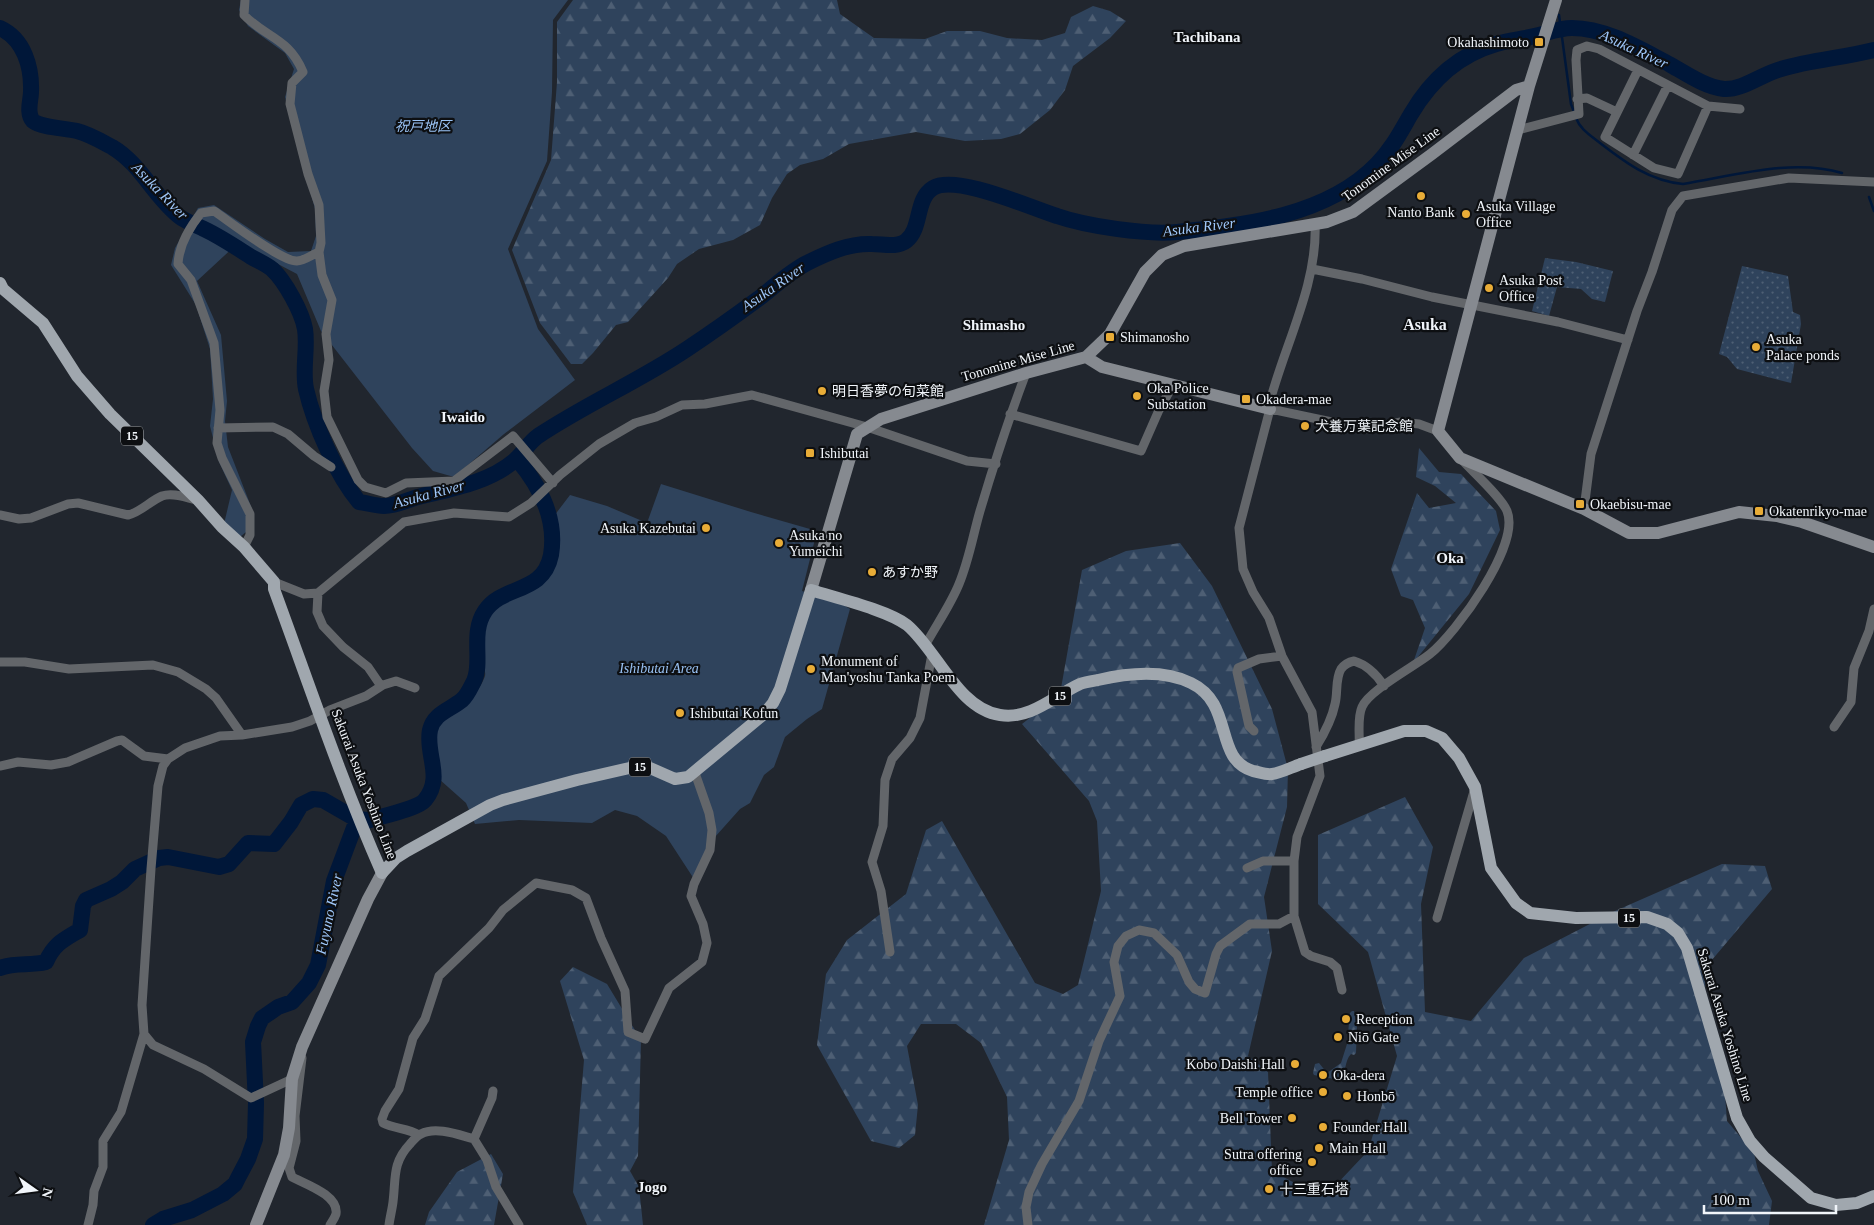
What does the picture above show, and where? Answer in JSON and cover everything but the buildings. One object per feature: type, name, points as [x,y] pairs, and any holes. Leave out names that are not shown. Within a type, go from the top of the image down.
[{"type":"main road","points":[[1556,0],[1529,86],[1438,431],[1460,458],[1584,509],[1629,533],[1658,533],[1739,512],[1777,516],[1802,522],[1874,547]]},
{"type":"main road","name":"Tonomine Mise Line","points":[[811,590],[856,434],[881,419],[1086,357],[1110,334],[1146,272],[1162,256],[1184,246],[1327,222],[1353,212],[1516,90],[1529,86]]},
{"type":"main road","name":"Sakurai Asuka Yoshino Line","points":[[0,283],[3,289],[43,324],[77,376],[110,414],[244,547],[274,582],[274,589],[320,716],[382,873],[396,858],[407,851],[490,805],[517,795],[629,767],[650,768],[675,779],[688,777],[695,773]]},
{"type":"main road","points":[[1086,357],[1102,367],[1269,409]]},
{"type":"main road","points":[[695,773],[728,743],[759,719],[773,703],[783,681],[811,590]]},
{"type":"main road","name":"Sakurai Asuka Yoshino Line","points":[[811,590],[871,608],[905,624],[929,649],[967,698],[987,711],[1001,716],[1021,714],[1038,709],[1081,684],[1115,676],[1139,674],[1178,678],[1193,683],[1213,700],[1222,722],[1229,751],[1238,763],[1247,769],[1271,774],[1301,764],[1321,752],[1359,745],[1404,731],[1426,731],[1442,738],[1459,758],[1475,788],[1491,868],[1516,903],[1530,913],[1576,918],[1647,917],[1667,924],[1678,933],[1687,948],[1738,1118],[1750,1141],[1764,1157],[1811,1198],[1836,1206],[1857,1203],[1874,1196]]},
{"type":"main road","points":[[256,1225],[284,1155],[289,1128],[292,1079],[302,1047],[368,899],[382,873]]},
{"type":"street","points":[[245,0],[244,14],[256,27],[281,41],[290,50],[303,72],[292,83],[290,104],[308,174],[319,205],[321,243],[319,252],[322,275],[332,300],[326,334],[329,360],[324,391],[327,416],[356,477],[365,487],[386,493],[406,483],[454,482],[513,436],[553,483]]},
{"type":"street","points":[[1518,130],[1575,116],[1577,50],[1587,46],[1600,49],[1708,106],[1740,109]]},
{"type":"street","points":[[1638,70],[1605,137],[1654,168],[1678,174],[1708,106]]},
{"type":"street","points":[[1633,155],[1668,85]]},
{"type":"street","points":[[1577,99],[1587,98],[1617,112]]},
{"type":"street","points":[[1584,509],[1591,454],[1672,210],[1683,196],[1789,178],[1874,182]]},
{"type":"street","points":[[244,547],[250,535],[250,514],[217,444],[220,410],[214,343],[191,280],[178,264],[178,253],[190,228],[201,213],[214,212],[266,248],[297,261],[319,252]]},
{"type":"street","points":[[1315,224],[1316,238],[1312,269],[1288,346],[1275,380],[1240,528],[1243,568],[1253,592],[1269,618],[1282,656],[1312,712],[1321,752]]},
{"type":"street","points":[[1312,269],[1362,279],[1432,297],[1558,322],[1628,340]]},
{"type":"street","points":[[890,952],[881,891],[872,862],[883,826],[884,780],[892,759],[910,738],[920,718],[929,649],[968,562],[980,511],[1010,414],[1026,374]]},
{"type":"street","points":[[1010,414],[1141,451],[1159,410],[1173,385]]},
{"type":"street","points":[[274,582],[304,594],[318,594],[404,522],[454,513],[509,517],[531,504],[599,444],[635,423],[656,417],[682,405],[705,404],[752,395],[868,426],[967,460],[996,464]]},
{"type":"street","points":[[1269,409],[1365,429],[1401,422],[1419,424],[1438,431]]},
{"type":"street","points":[[218,428],[272,427],[288,434],[314,456],[331,467]]},
{"type":"street","points":[[1359,745],[1362,706],[1373,694],[1431,653],[1447,638],[1487,583],[1504,542],[1510,521],[1507,510],[1460,458]]},
{"type":"street","points":[[0,515],[19,519],[31,518],[68,504],[78,503],[128,515],[135,514],[163,496],[171,495],[198,500]]},
{"type":"street","points":[[318,594],[317,612],[323,626],[343,648],[368,667],[381,686]]},
{"type":"street","points":[[1834,727],[1851,702],[1854,668],[1871,634],[1874,609]]},
{"type":"street","points":[[1254,731],[1249,726],[1237,672],[1238,668],[1259,658],[1282,656]]},
{"type":"street","points":[[1342,990],[1337,968],[1330,962],[1305,952],[1294,916],[1294,861],[1297,837],[1320,776],[1324,735],[1335,704],[1339,676],[1342,669],[1354,660],[1361,663],[1378,677],[1384,686]]},
{"type":"street","points":[[0,662],[25,662],[69,669],[153,665],[178,672],[206,689],[216,698],[242,735]]},
{"type":"street","points":[[88,1225],[94,1191],[103,1167],[103,1141],[122,1112],[144,1034],[142,1004],[158,786],[161,771],[168,759],[185,748],[220,736],[242,735],[292,727],[310,721],[366,696],[381,686],[396,681],[416,688]]},
{"type":"street","points":[[0,766],[18,762],[51,765],[68,762],[122,740],[144,756],[168,759]]},
{"type":"street","points":[[419,1134],[393,1128],[383,1123],[382,1119],[388,1104],[399,1089],[413,1038],[425,1019],[439,976],[489,928],[503,910],[536,883],[572,890],[586,898],[600,938],[625,991],[628,1032],[645,1039],[669,988],[702,962],[707,943],[691,896],[694,884],[710,850],[712,830],[709,813],[695,773]]},
{"type":"street","points":[[1437,918],[1475,788]]},
{"type":"street","points":[[1247,868],[1262,861],[1294,861]]},
{"type":"street","points":[[1028,1225],[1026,1207],[1029,1192],[1042,1164],[1078,1101],[1098,1040],[1120,996],[1114,962],[1118,946],[1126,936],[1139,930],[1154,933],[1177,955],[1189,982],[1195,989],[1204,993],[1220,946],[1250,924],[1279,924],[1294,916]]},
{"type":"street","points":[[144,1034],[153,1045],[204,1069],[250,1098],[292,1079]]},
{"type":"street","points":[[302,1047],[302,1069],[296,1116],[296,1141],[289,1168],[292,1177],[328,1195],[335,1206],[336,1214],[330,1225]]},
{"type":"street","points":[[474,1139],[492,1098],[493,1091]]},
{"type":"street","points":[[389,1225],[394,1178],[401,1153],[419,1134],[438,1131],[474,1139],[487,1160],[496,1187],[519,1225]]},
{"type":"green space","name":"祝戸地区","points":[[241,0],[568,0],[553,20],[552,92],[547,161],[508,249],[538,329],[575,380],[504,434],[454,477],[433,471],[412,448],[321,331],[297,274],[238,243],[197,281],[221,335],[227,401],[225,421],[228,447],[252,509],[253,526],[240,537],[224,524],[232,490],[219,462],[210,426],[213,399],[210,349],[196,305],[171,265],[175,248],[198,208],[214,205],[288,252],[311,251],[316,236],[315,209],[285,97],[294,69],[285,53],[248,26],[239,10]]},
{"type":"green space","points":[[573,0],[837,0],[840,14],[874,38],[925,39],[947,31],[980,31],[1007,38],[1042,40],[1065,33],[1071,17],[1093,6],[1110,11],[1126,21],[1110,38],[1073,66],[1065,90],[1050,110],[1020,134],[1001,139],[965,141],[916,132],[849,144],[823,159],[800,165],[787,174],[772,198],[760,225],[733,240],[699,249],[677,264],[668,278],[628,322],[616,325],[582,364],[571,364],[540,323],[512,250],[551,160],[557,82],[557,22]]},
{"type":"green space","points":[[1545,258],[1576,262],[1613,271],[1605,302],[1592,299],[1581,289],[1557,287],[1549,316],[1532,311]]},
{"type":"green space","points":[[1742,266],[1788,276],[1793,312],[1800,315],[1801,324],[1791,383],[1737,369],[1727,357],[1719,354]]},
{"type":"green space","points":[[1419,448],[1439,472],[1461,474],[1496,511],[1500,530],[1469,594],[1413,663],[1425,628],[1413,600],[1401,596],[1391,569],[1417,493],[1429,508],[1456,503],[1435,486],[1416,477]]},
{"type":"green space","name":"Ishibutai Area","points":[[661,484],[817,531],[802,591],[842,604],[850,609],[822,709],[785,737],[774,767],[764,775],[750,803],[740,809],[715,837],[694,879],[666,836],[637,816],[615,810],[592,823],[519,820],[475,824],[466,803],[439,779],[440,763],[434,737],[439,720],[472,697],[482,684],[485,669],[481,652],[481,640],[482,629],[488,613],[501,602],[534,588],[549,574],[553,565],[556,546],[554,516],[570,495],[607,506],[647,523]]},
{"type":"green space","points":[[1180,543],[1212,586],[1272,709],[1288,769],[1287,807],[1264,897],[1272,951],[1248,1056],[1268,1072],[1272,1171],[1308,1190],[1334,1187],[1368,1151],[1397,1056],[1368,952],[1318,904],[1318,835],[1405,797],[1433,847],[1421,904],[1425,1012],[1471,1021],[1524,958],[1615,911],[1722,864],[1765,866],[1772,889],[1711,961],[1702,997],[1723,1068],[1727,1121],[1754,1153],[1758,1171],[1772,1201],[1769,1225],[984,1225],[1009,1140],[1007,1097],[981,1043],[956,1024],[921,1024],[907,1046],[918,1105],[915,1135],[899,1148],[871,1141],[817,1045],[826,974],[847,940],[906,894],[926,830],[942,821],[1035,983],[1063,994],[1078,985],[1101,891],[1097,821],[1089,801],[1022,724],[1060,694],[1082,570],[1126,551]]},
{"type":"green space","points":[[573,967],[607,984],[641,1040],[638,1156],[630,1171],[639,1187],[643,1225],[587,1225],[573,1192],[584,1060],[560,981]]},
{"type":"green space","points":[[1354,1011],[1357,1025],[1356,1053],[1354,1055],[1351,1054],[1347,1060],[1342,1077],[1339,1080],[1314,1075],[1315,1064],[1319,1063],[1327,1073],[1341,1063],[1347,1044],[1350,1013]]},
{"type":"green space","points":[[491,1154],[503,1174],[494,1225],[425,1225],[429,1212],[457,1172]]},
{"type":"waterway","points":[[1559,15],[1571,104],[1574,112]]},
{"type":"waterway","name":"Asuka River","points":[[0,28],[15,39],[25,55],[30,73],[31,92],[29,110],[33,121],[54,128],[81,132],[112,147],[131,162],[162,200],[180,217],[223,239],[268,266],[277,274],[292,297],[305,329],[306,389],[320,433],[350,491],[359,502],[378,506],[397,504],[456,488],[481,480],[504,469],[538,436],[687,349],[807,263],[830,252],[855,245],[894,245],[906,241],[914,229],[923,199],[933,188],[944,185],[958,185],[994,194],[1069,220],[1116,229],[1164,233],[1230,226],[1284,215],[1310,207],[1334,196],[1357,182],[1387,152],[1427,90],[1447,70],[1470,55],[1496,44],[1555,30],[1585,29],[1622,40],[1702,83],[1724,89],[1738,87],[1774,71],[1792,66],[1874,50]]},
{"type":"waterway","points":[[1576,118],[1586,132],[1629,164],[1649,175],[1671,182],[1683,184],[1742,173],[1783,168],[1803,167],[1842,173]]},
{"type":"waterway","points":[[1869,197],[1874,211]]},
{"type":"waterway","name":"Fuyuno River","points":[[153,1225],[163,1219],[192,1210],[223,1194],[235,1184],[248,1159],[255,1139],[256,1103],[253,1042],[258,1026],[262,1018],[278,1007],[292,1002],[309,983],[318,965],[334,881],[355,825],[413,807],[425,800],[433,783],[434,774],[429,739],[430,730],[432,724],[443,712],[464,698],[474,681],[477,665],[478,629],[485,611],[502,596],[540,577],[547,568],[552,542],[549,516],[533,480],[517,459]]},
{"type":"waterway","points":[[0,968],[11,965],[46,962],[56,947],[80,930],[83,906],[86,900],[111,889],[122,882],[135,869],[159,858],[168,857],[219,867],[229,864],[248,843],[274,844],[301,805],[313,799],[323,800],[356,819],[368,820]]},
{"type":"place","name":"Okahashimoto","points":[[1539,42]]},
{"type":"place","name":"Nanto Bank","points":[[1421,196]]},
{"type":"place","name":"Asuka Village Office","points":[[1466,214]]},
{"type":"place","name":"Asuka Post Office","points":[[1489,288]]},
{"type":"place","name":"Shimanosho","points":[[1110,337]]},
{"type":"place","name":"Asuka Palace ponds","points":[[1756,347]]},
{"type":"place","name":"明日香夢の旬菜館","points":[[822,391]]},
{"type":"place","name":"Oka Police Substation","points":[[1137,396]]},
{"type":"place","name":"Okadera-mae","points":[[1246,399]]},
{"type":"place","name":"犬養万葉記念館","points":[[1305,426]]},
{"type":"place","name":"Ishibutai","points":[[810,453]]},
{"type":"place","name":"Okaebisu-mae","points":[[1580,504]]},
{"type":"place","name":"Okatenrikyo-mae","points":[[1759,511]]},
{"type":"place","name":"Asuka Kazebutai","points":[[706,528]]},
{"type":"place","name":"Asuka no Yumeichi","points":[[779,543]]},
{"type":"place","name":"あすか野","points":[[872,572]]},
{"type":"place","name":"Monument of Man'yoshu Tanka Poem","points":[[811,669]]},
{"type":"place","name":"Ishibutai Kofun","points":[[680,713]]},
{"type":"place","name":"Reception","points":[[1346,1019]]},
{"type":"place","name":"Niō Gate","points":[[1338,1037]]},
{"type":"place","name":"Kobo Daishi Hall","points":[[1295,1064]]},
{"type":"place","name":"Oka-dera","points":[[1323,1075]]},
{"type":"place","name":"Temple office","points":[[1323,1092]]},
{"type":"place","name":"Honbō","points":[[1347,1096]]},
{"type":"place","name":"Bell Tower","points":[[1292,1118]]},
{"type":"place","name":"Founder Hall","points":[[1323,1127]]},
{"type":"place","name":"Main Hall","points":[[1319,1148]]},
{"type":"place","name":"Sutra offering office","points":[[1312,1162]]},
{"type":"place","name":"十三重石塔","points":[[1269,1189]]},
{"type":"district","name":"Tachibana","points":[[1207,37]]},
{"type":"district","name":"Asuka","points":[[1425,324]]},
{"type":"district","name":"Shimasho","points":[[994,325]]},
{"type":"district","name":"Iwaido","points":[[463,417]]},
{"type":"district","name":"Oka","points":[[1450,558]]},
{"type":"district","name":"Jogo","points":[[652,1187]]}]
